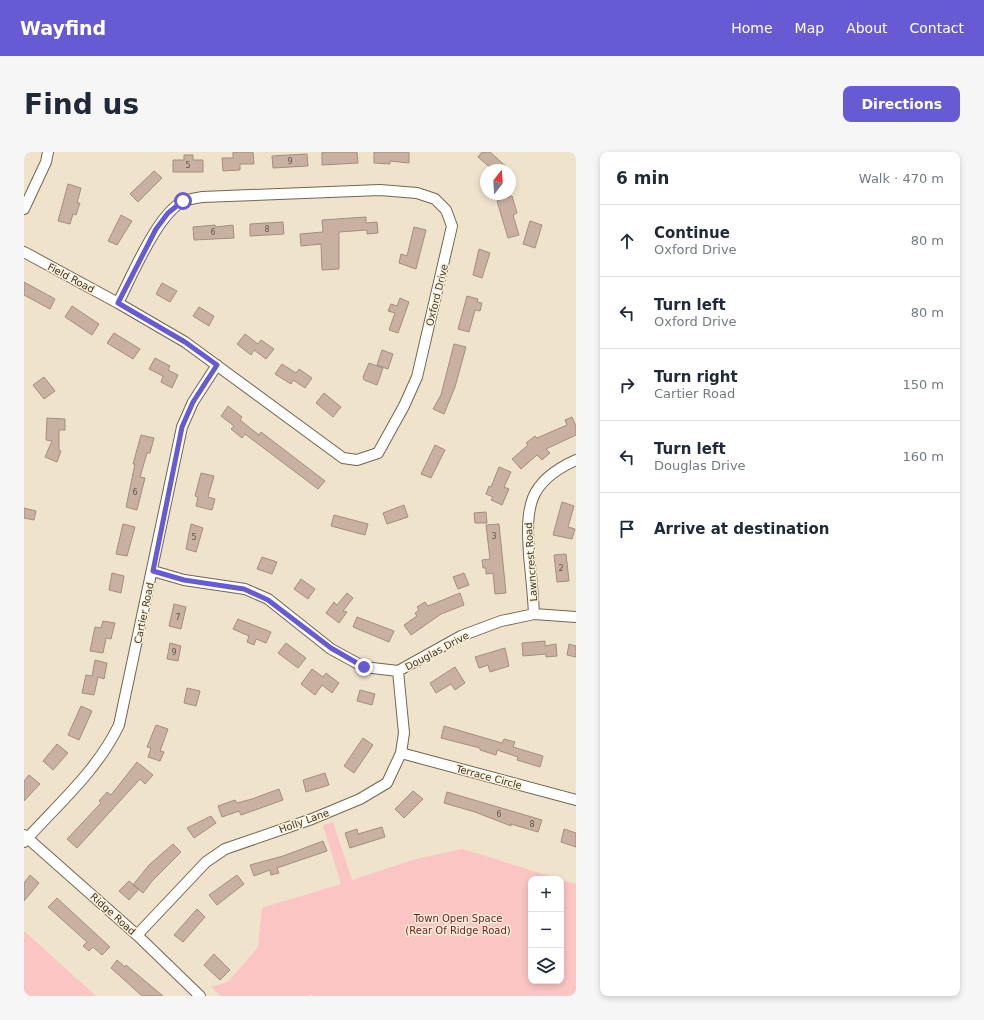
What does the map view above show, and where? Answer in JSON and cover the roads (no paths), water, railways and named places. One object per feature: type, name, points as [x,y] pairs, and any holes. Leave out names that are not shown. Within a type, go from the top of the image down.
[{"type":"street","points":[[24,209],[46,162],[48,152]]},
{"type":"street","name":"Oxford Drive","points":[[380,190],[417,193],[435,199],[446,210],[452,226],[417,377],[404,406],[378,453],[357,460],[343,458],[185,342],[118,303],[156,229],[168,213],[183,201],[202,197],[380,190]]},
{"type":"street","name":"Field Road","points":[[24,252],[118,303]]},
{"type":"street","name":"Cartier Road","points":[[25,838],[92,768],[111,743],[119,725],[153,571],[182,427],[193,402],[217,365]]},
{"type":"street","name":"Lawncrest Road","points":[[534,614],[527,523],[529,505],[542,483],[557,468],[576,460]]},
{"type":"street","name":"Douglas Drive","points":[[153,571],[184,580],[244,589],[268,600],[331,648],[364,667],[398,671],[462,636],[501,621],[534,614],[576,617]]},
{"type":"street","name":"Holly Lane","points":[[137,935],[206,862],[225,849],[312,819],[360,799],[387,783],[401,753],[404,720],[398,671]]},
{"type":"street","name":"Terrace Circle","points":[[401,753],[576,800]]},
{"type":"street","name":"Ridge Road","points":[[25,838],[137,935],[200,996]]},
{"type":"park label","name":"Town Open Space (Rear Of Ridge Road)","points":[[458,924]]}]
